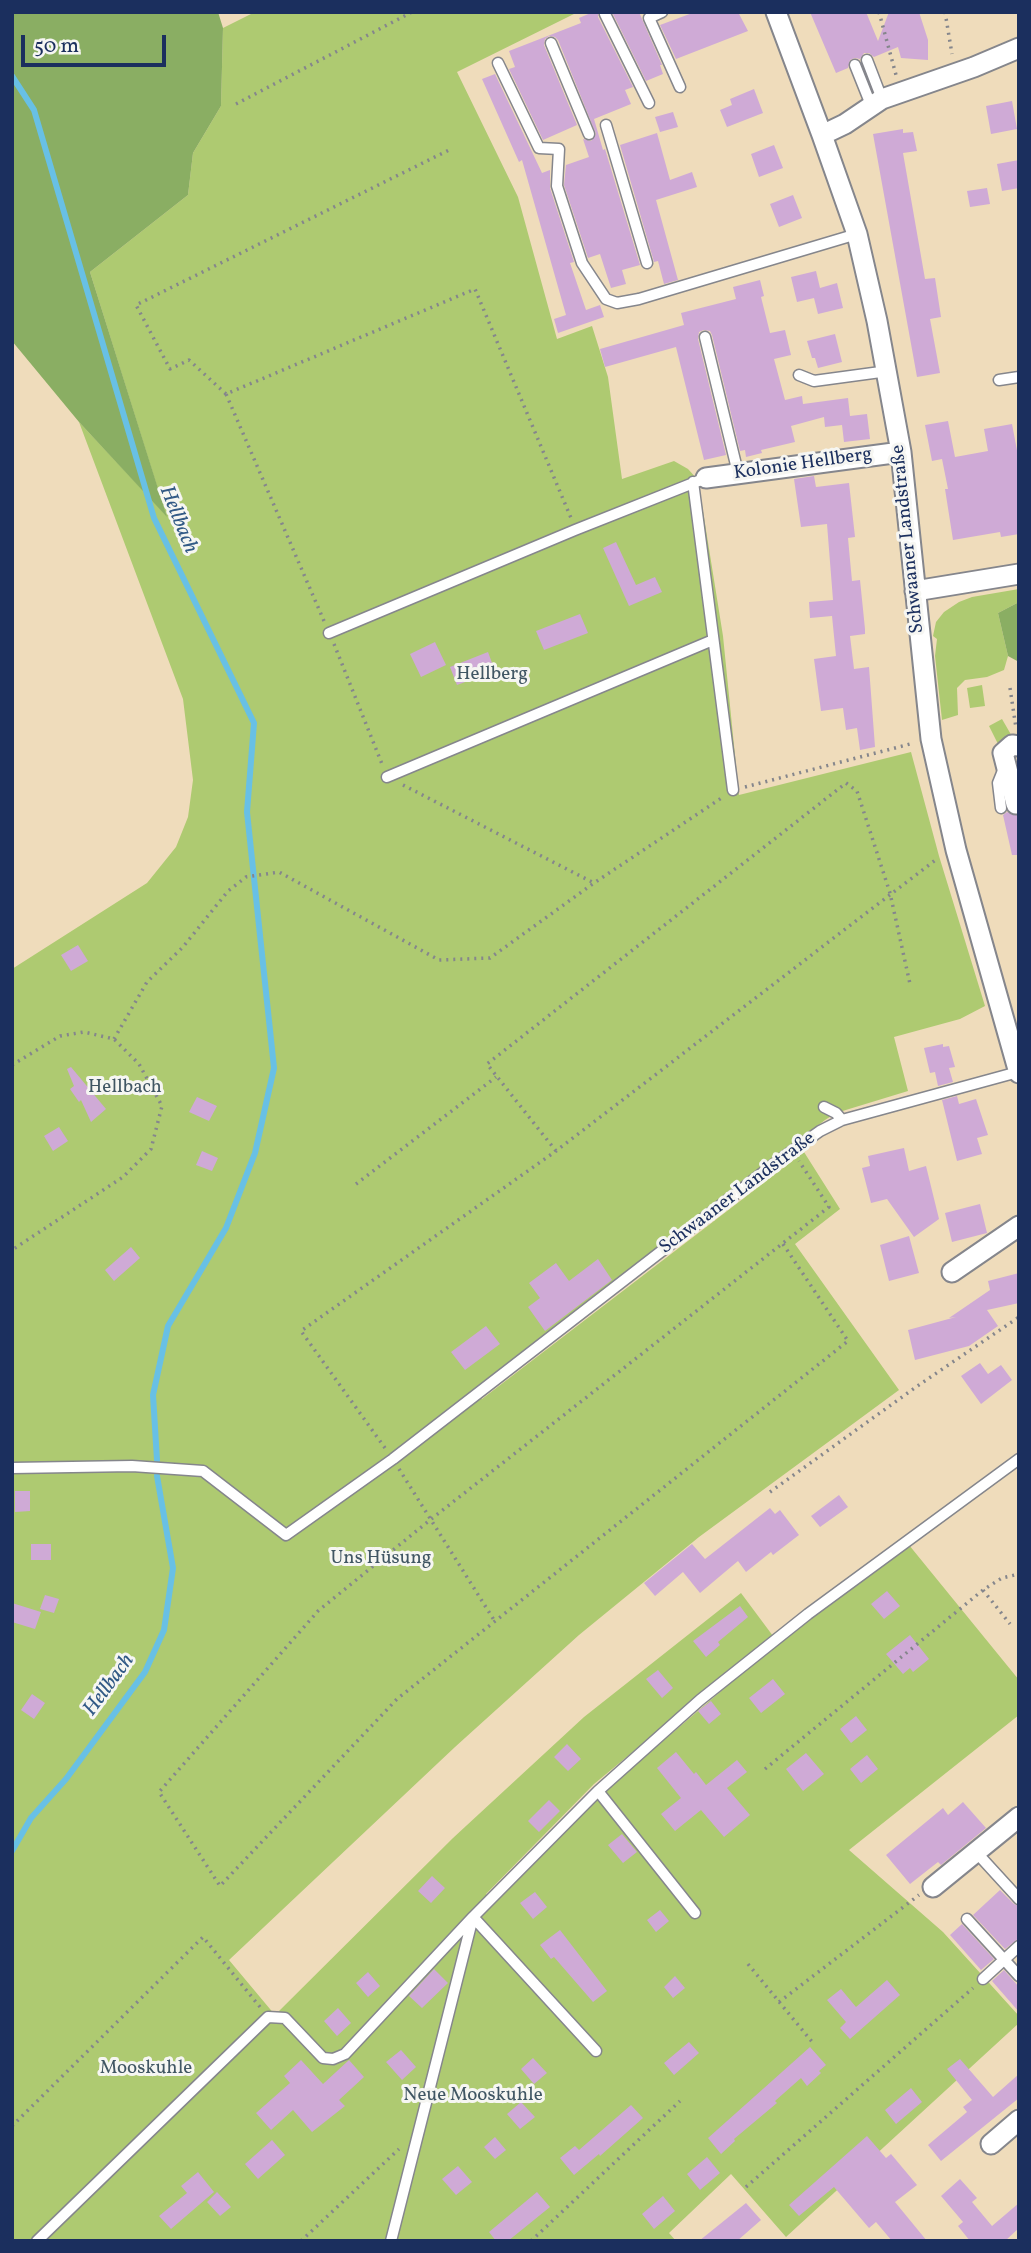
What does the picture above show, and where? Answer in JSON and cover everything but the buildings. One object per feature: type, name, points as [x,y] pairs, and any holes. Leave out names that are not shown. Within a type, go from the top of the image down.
[{"type":"street","name":"Schwaaner Landstraße","points":[[776,12],[857,234],[888,371],[901,452],[928,726],[956,850],[1015,1037],[1019,1072]]},
{"type":"street","points":[[822,135],[845,124],[884,98],[956,74],[1019,48]]},
{"type":"street","name":"Kolonie Hellberg","points":[[700,480],[901,452]]},
{"type":"street","points":[[915,592],[1019,574]]},
{"type":"street","points":[[1010,805],[1016,804],[1003,753],[1018,739]]},
{"type":"street","points":[[952,1272],[1019,1226]]},
{"type":"street","points":[[933,1888],[1019,1817]]},
{"type":"street","points":[[991,2144],[1019,2120]]},
{"type":"lane","points":[[662,12],[649,18],[680,87]]},
{"type":"lane","points":[[605,14],[649,103]]},
{"type":"lane","points":[[551,43],[589,134]]},
{"type":"lane","points":[[867,60],[884,98]]},
{"type":"lane","points":[[498,63],[540,148],[559,149],[557,186],[582,263],[606,299],[617,303],[639,299],[857,234]]},
{"type":"lane","points":[[855,65],[884,98]]},
{"type":"lane","points":[[606,125],[647,263]]},
{"type":"lane","points":[[705,337],[738,473]]},
{"type":"lane","points":[[799,375],[814,381],[888,371]]},
{"type":"lane","points":[[999,380],[1019,377]]},
{"type":"lane","points":[[329,633],[700,480],[713,640],[733,790]]},
{"type":"lane","points":[[387,777],[713,640]]},
{"type":"lane","name":"Schwaaner Landstraße","points":[[12,1468],[132,1466],[203,1471],[286,1535],[393,1460],[793,1150],[842,1120],[1019,1072]]},
{"type":"lane","points":[[824,1107],[836,1113],[842,1120]]},
{"type":"lane","points":[[37,2241],[268,2017],[285,2018],[323,2057],[334,2059],[345,2054],[473,1917],[598,1791],[700,1700],[808,1614],[1019,1459]]},
{"type":"lane","points":[[598,1791],[695,1913]]},
{"type":"lane","points":[[976,1852],[1019,1899]]},
{"type":"lane","points":[[473,1917],[596,2051]]},
{"type":"lane","points":[[391,2241],[473,1917]]},
{"type":"lane","points":[[967,1919],[1019,1976]]},
{"type":"lane","points":[[983,1979],[1019,1946]]},
{"type":"path","points":[[236,104],[412,12]]},
{"type":"path","points":[[879,12],[884,98]]},
{"type":"path","points":[[945,12],[956,74]]},
{"type":"path","points":[[449,150],[136,305],[170,369],[189,360],[226,394],[329,633],[387,777],[594,883]]},
{"type":"path","points":[[226,394],[475,289],[575,530]]},
{"type":"path","points":[[1010,688],[1018,739]]},
{"type":"path","points":[[114,1039],[147,982],[183,947],[228,891],[246,877],[278,872],[439,960],[490,958],[594,883],[733,790],[917,742]]},
{"type":"path","points":[[556,1151],[487,1064],[846,783],[857,791],[890,893],[910,984]]},
{"type":"path","points":[[494,1620],[393,1460],[301,1331],[556,1151],[939,856],[956,850]]},
{"type":"path","points":[[12,1065],[60,1036],[84,1032],[114,1039],[139,1064],[162,1107],[151,1149],[122,1177],[12,1250]]},
{"type":"path","points":[[356,1184],[497,1076]]},
{"type":"path","points":[[783,1244],[848,1341],[397,1699],[220,1886],[159,1792],[318,1611],[829,1207],[793,1150]]},
{"type":"path","points":[[770,1492],[1019,1317]]},
{"type":"path","points":[[765,1769],[983,1590],[1002,1578],[1019,1574]]},
{"type":"path","points":[[983,1590],[1010,1624]]},
{"type":"path","points":[[779,2002],[916,1896],[933,1888]]},
{"type":"path","points":[[12,2126],[203,1937],[268,2017]]},
{"type":"path","points":[[748,1964],[813,2043]]},
{"type":"path","points":[[746,2188],[983,1979]]},
{"type":"path","points":[[531,2241],[680,2101]]},
{"type":"path","points":[[301,2241],[417,2132]]},
{"type":"green space","points":[[12,12],[218,12],[223,28],[221,106],[193,153],[188,195],[90,272],[167,517],[79,422],[12,341]]},
{"type":"green space","points":[[255,12],[578,12],[457,72],[518,197],[557,339],[592,326],[608,377],[622,479],[674,461],[688,469],[698,480],[723,636],[739,795],[911,752],[939,856],[985,1006],[960,1019],[894,1037],[908,1091],[836,1113],[825,1120],[474,1389],[482,1399],[804,1152],[840,1209],[795,1244],[899,1390],[699,1537],[579,1635],[455,1747],[229,1960],[275,2015],[453,1838],[584,1717],[741,1593],[773,1636],[594,1784],[486,1894],[493,1902],[612,1785],[778,1642],[909,1545],[1019,1680],[1019,1715],[849,1850],[943,1932],[1019,2016],[1019,2023],[786,2237],[731,2174],[669,2233],[676,2241],[12,2241],[12,969],[147,883],[176,847],[188,817],[193,780],[183,699],[79,422],[166,515],[90,272],[188,195],[193,153],[221,106],[223,28]]},
{"type":"green space","points":[[1019,589],[1019,602],[998,613],[1008,656],[1004,670],[987,677],[965,680],[957,688],[958,715],[942,720],[935,656],[937,639],[933,636],[936,622],[944,612],[959,602],[972,597]]},
{"type":"green space","points":[[1019,602],[1019,662],[1008,656],[998,613]]},
{"type":"green space","points":[[982,685],[985,706],[970,708],[967,688]]},
{"type":"green space","points":[[1002,719],[1013,738],[999,746],[989,726]]},
{"type":"waterway","name":"Hellbach","points":[[12,76],[34,110],[154,518],[254,723],[247,812],[274,1068],[255,1153],[226,1228],[168,1326],[153,1395],[157,1460]]},
{"type":"waterway","name":"Hellbach","points":[[12,1851],[31,1818],[66,1779],[145,1672],[164,1630],[173,1568],[157,1476]]},
{"type":"park label","name":"Hellberg","points":[[492,676]]},
{"type":"park label","name":"Uns Hüsung","points":[[381,1560]]},
{"type":"park label","name":"Mooskuhle","points":[[146,2070]]},
{"type":"park label","name":"Neue Mooskuhle","points":[[473,2097]]}]
